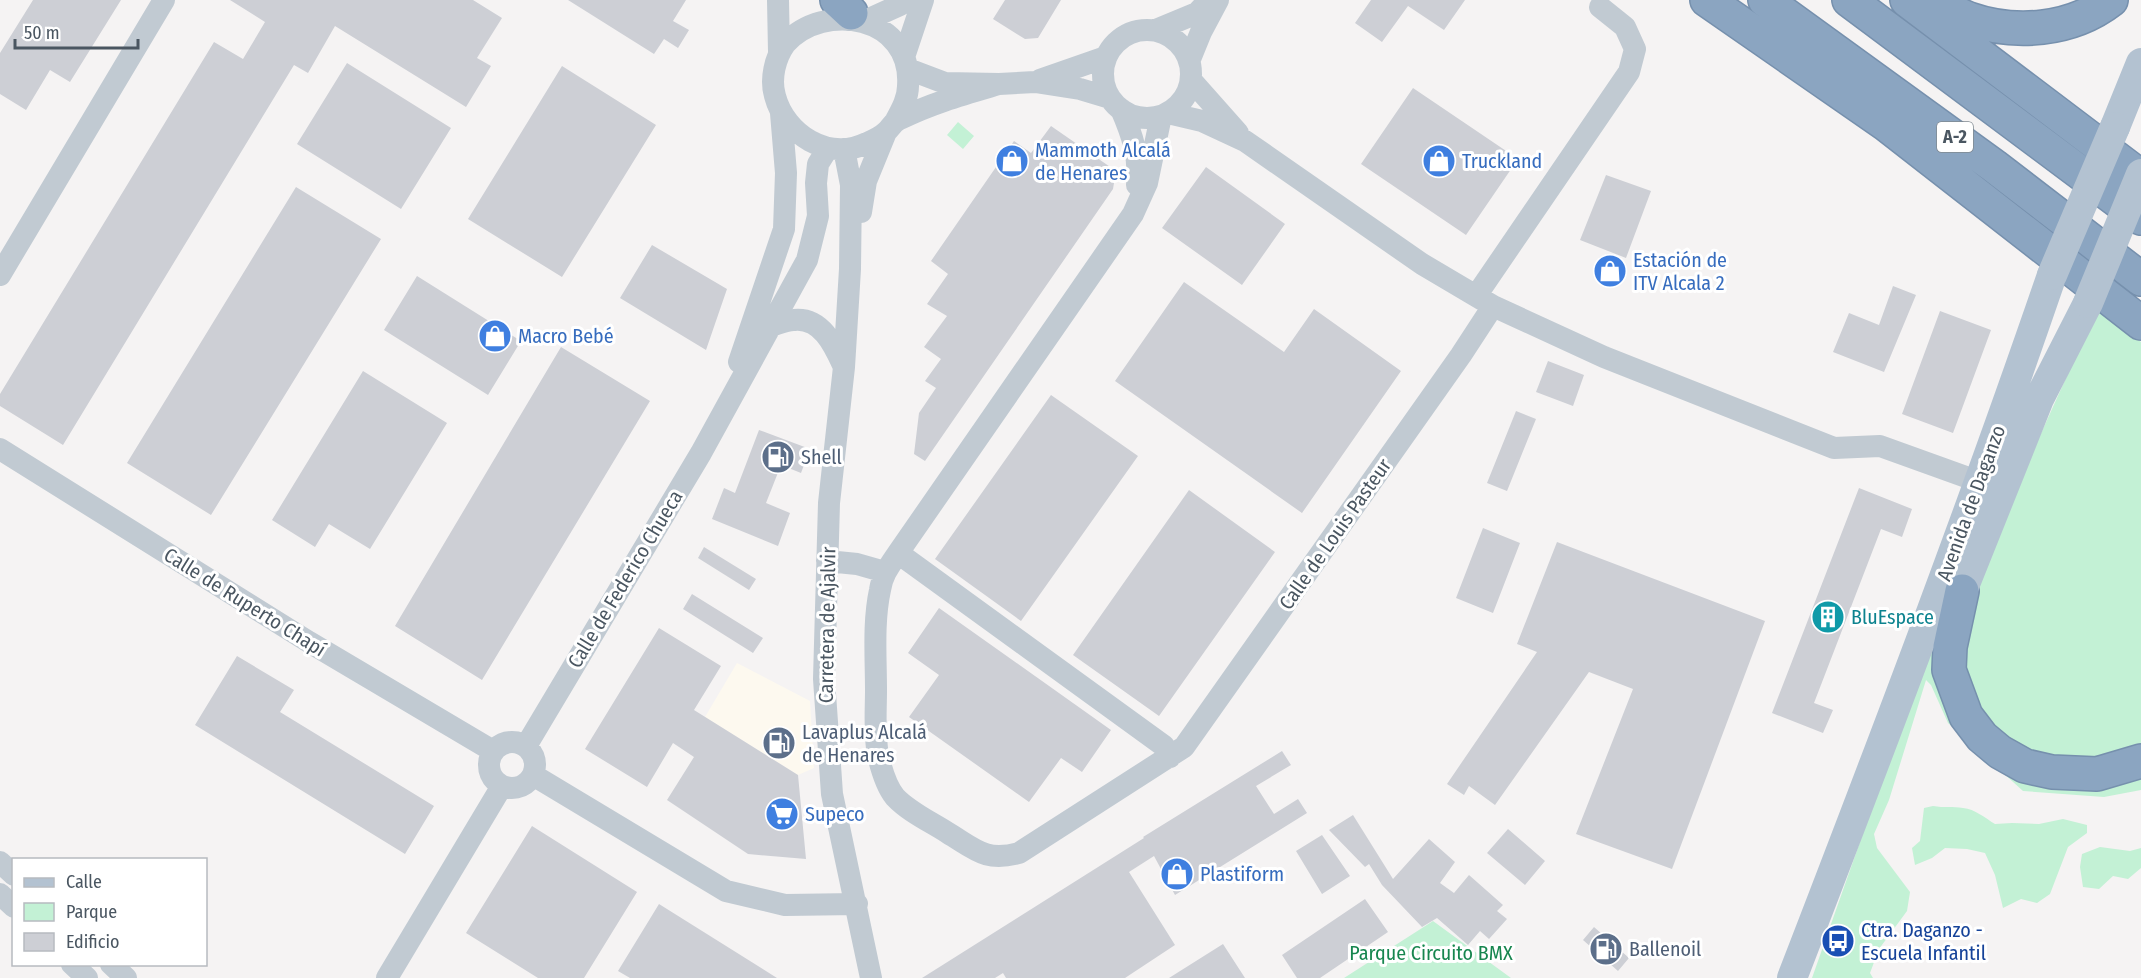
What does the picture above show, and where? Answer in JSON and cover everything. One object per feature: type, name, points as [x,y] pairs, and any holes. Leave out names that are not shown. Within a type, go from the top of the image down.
[{"type":"highway","points":[[1707,0],[1887,125],[2136,320]]},
{"type":"highway","name":"A-2","points":[[1765,0],[1994,166],[2141,279]]},
{"type":"highway","name":"A-2","points":[[1849,0],[2141,218]]},
{"type":"highway","points":[[1907,0],[2141,175]]},
{"type":"highway","points":[[1931,0],[1968,18],[2005,28],[2035,28],[2072,22],[2111,0]]},
{"type":"highway","points":[[1962,591],[1950,647],[1949,670],[1966,716],[1982,737],[2000,752],[2025,766],[2052,772],[2097,774],[2141,761]]},
{"type":"main road","name":"Avenida de Daganzo","points":[[1792,978],[1896,710],[1941,582],[1980,482],[2052,275],[2141,63]]},
{"type":"main road","name":"Avenida de Daganzo","points":[[1812,978],[2039,399],[2088,303],[2141,175]]},
{"type":"street","points":[[0,275],[164,0]]},
{"type":"street","points":[[723,412],[784,229],[786,173],[781,113],[774,93],[774,72],[779,52],[778,0]]},
{"type":"street","points":[[779,52],[792,34],[809,21],[829,14],[900,5],[905,0]]},
{"type":"street","points":[[906,63],[923,0]]},
{"type":"street","points":[[1156,30],[1197,13],[1209,0]]},
{"type":"street","points":[[1164,115],[1179,105],[1187,94],[1201,32],[1218,0]]},
{"type":"street","name":"Calle de Louis Pasteur","points":[[1164,115],[1147,183],[1133,214],[885,572],[880,590],[876,632],[878,753],[884,777],[894,796],[908,807],[975,850],[990,857],[1019,853],[1170,757],[1184,747],[1204,720],[1461,355],[1485,301],[1629,72],[1635,49],[1625,27],[1600,7]]},
{"type":"street","points":[[852,11],[890,34],[906,63],[909,87],[905,104],[891,126]]},
{"type":"street","points":[[1116,104],[1104,85],[1103,71],[1106,57],[1114,44],[1126,34],[1141,29],[1156,30],[1171,36],[1182,46],[1191,70],[1245,141]]},
{"type":"street","points":[[1035,82],[1106,57]]},
{"type":"street","points":[[906,63],[945,83],[1035,82],[1080,89],[1116,104],[1133,116],[1147,118],[1164,115],[1202,121],[1245,141],[1422,264],[1485,301],[1604,357],[1834,448],[1880,446],[1980,482]]},
{"type":"street","points":[[781,113],[793,129],[809,141],[836,148],[866,144],[891,126],[947,99],[999,84]]},
{"type":"street","name":"Calle de Louis Pasteur","points":[[1116,104],[1133,135],[1138,165],[1133,214]]},
{"type":"street","name":"Carretera de Ajalvir","points":[[850,269],[866,181],[891,126]]},
{"type":"street","points":[[723,412],[807,260],[818,216],[816,183],[818,164],[836,148]]},
{"type":"street","name":"Carretera de Ajalvir","points":[[836,148],[851,185],[850,269],[844,367],[829,503],[824,679],[832,794],[857,904],[864,954],[871,978]]},
{"type":"street","points":[[770,326],[794,320],[810,322],[822,330],[833,343],[844,367]]},
{"type":"street","name":"Calle de Federico Chueca","points":[[526,746],[723,412]]},
{"type":"street","name":"Calle de Ruperto Chapí","points":[[0,449],[309,642],[494,751]]},
{"type":"street","points":[[898,553],[1164,746],[1170,757]]},
{"type":"street","points":[[828,561],[857,564],[885,572]]},
{"type":"street","points":[[508,741],[515,741],[526,746],[535,759],[533,775],[525,784],[518,787],[502,786],[492,777],[489,770],[489,762],[494,751],[508,741]]},
{"type":"street","points":[[533,775],[726,891],[785,905],[857,904]]},
{"type":"street","points":[[387,978],[502,786]]},
{"type":"street","points":[[0,862],[12,873]]},
{"type":"street","points":[[0,894],[12,906]]},
{"type":"street","points":[[74,966],[87,978]]},
{"type":"street","points":[[113,966],[126,978]]},
{"type":"shaded area","name":"Lavaplus Alcalá de Henares","points":[[737,663],[810,701],[814,768],[798,775],[705,717]]},
{"type":"green space","points":[[958,122],[974,136],[963,149],[947,135]]},
{"type":"green space","points":[[2099,305],[2141,342],[2141,748],[2104,757],[2065,761],[2040,758],[2005,740],[1982,719],[1961,666],[1967,597]]},
{"type":"green space","points":[[1942,626],[1984,747],[2141,769],[2141,790],[2104,797],[2023,791],[1948,723],[1931,685],[1926,680],[1889,800],[1874,834],[1877,848],[1910,892],[1907,911],[1879,949],[1870,973],[1873,978],[1812,978],[1917,680]]},
{"type":"green space","points":[[1933,806],[1972,810],[1995,824],[2039,824],[2063,819],[2087,825],[2087,833],[2068,847],[2050,894],[2037,903],[2021,899],[2003,908],[1995,875],[1985,853],[1945,848],[1932,858],[1915,865],[1912,848],[1920,841],[1924,808]]},
{"type":"green space","points":[[2100,847],[2130,851],[2141,848],[2141,868],[2128,879],[2113,876],[2099,889],[2083,887],[2080,867],[2082,854]]},
{"type":"green space","name":"Parque Circuito BMX","points":[[1433,921],[1511,978],[1344,978]]},
{"type":"building","points":[[33,0],[121,0],[70,82],[50,70],[26,110],[0,94],[0,53]]},
{"type":"building","points":[[230,0],[473,0],[502,18],[477,58],[491,66],[466,107],[335,26],[308,73],[294,65],[63,445],[0,406],[0,394],[214,42],[243,59],[265,22]]},
{"type":"building","points":[[568,0],[686,0],[673,21],[689,30],[678,48],[664,39],[654,54]]},
{"type":"building","points":[[1005,0],[1061,0],[1038,38],[1025,39],[993,19]]},
{"type":"building","points":[[1371,0],[1465,0],[1444,30],[1408,6],[1382,42],[1355,23]]},
{"type":"building","points":[[347,63],[451,128],[401,209],[297,144]]},
{"type":"building","points":[[562,66],[656,125],[562,277],[468,219]]},
{"type":"building","name":"Truckland","points":[[1413,88],[1518,159],[1466,235],[1361,164]]},
{"type":"building","points":[[1051,126],[1116,171],[1113,189],[925,461],[914,454],[919,413],[936,388],[925,381],[941,359],[924,347],[947,316],[927,304],[948,274],[931,261],[1014,141],[1031,153]]},
{"type":"building","points":[[1206,167],[1285,224],[1242,285],[1162,228]]},
{"type":"building","points":[[1606,175],[1651,191],[1626,258],[1580,240]]},
{"type":"building","points":[[296,187],[381,239],[211,515],[127,463]]},
{"type":"building","points":[[652,245],[727,289],[706,350],[620,298]]},
{"type":"building","points":[[417,276],[521,341],[488,395],[384,330]]},
{"type":"building","points":[[1184,282],[1284,352],[1314,309],[1401,371],[1302,513],[1115,381]]},
{"type":"building","points":[[1893,286],[1916,295],[1884,372],[1833,352],[1849,313],[1879,325]]},
{"type":"building","points":[[1940,311],[1991,330],[1953,433],[1902,414]]},
{"type":"building","points":[[561,347],[650,401],[482,680],[395,626]]},
{"type":"building","points":[[1548,361],[1584,375],[1573,406],[1536,392]]},
{"type":"building","points":[[363,371],[447,423],[370,549],[329,524],[315,547],[272,520]]},
{"type":"building","points":[[1051,395],[1138,456],[1021,621],[935,559]]},
{"type":"building","points":[[1516,411],[1536,419],[1507,491],[1487,483]]},
{"type":"building","points":[[759,430],[810,449],[801,473],[781,465],[766,503],[790,513],[778,546],[712,519],[724,488],[735,493]]},
{"type":"building","name":"BluEspace","points":[[1859,488],[1912,509],[1902,537],[1881,529],[1814,703],[1833,710],[1823,733],[1772,713]]},
{"type":"building","points":[[1189,490],[1275,552],[1159,716],[1073,655]]},
{"type":"building","points":[[1483,528],[1520,543],[1493,613],[1456,598]]},
{"type":"building","points":[[1557,542],[1765,621],[1672,869],[1576,834],[1633,689],[1589,672],[1495,805],[1469,786],[1464,795],[1447,784],[1537,652],[1517,644]]},
{"type":"building","points":[[704,547],[756,579],[749,590],[698,558]]},
{"type":"building","points":[[692,594],[763,638],[753,653],[683,609]]},
{"type":"building","points":[[939,608],[1111,730],[1082,772],[1061,758],[1029,802],[909,717],[939,675],[908,653]]},
{"type":"building","points":[[659,628],[721,666],[694,710],[798,775],[806,859],[748,854],[667,800],[694,757],[673,743],[647,787],[585,749]]},
{"type":"building","points":[[237,656],[294,690],[280,712],[434,806],[405,854],[195,725]]},
{"type":"building","points":[[1282,751],[1291,765],[1256,786],[1274,814],[1298,799],[1307,813],[1175,895],[1154,856],[1129,872],[1175,945],[1125,978],[1006,978],[1003,973],[995,978],[922,978],[1143,837]]},
{"type":"building","points":[[1353,815],[1393,879],[1429,839],[1455,862],[1440,883],[1454,893],[1469,875],[1503,905],[1497,911],[1507,919],[1489,939],[1480,931],[1468,945],[1437,918],[1422,927],[1382,885],[1369,864],[1365,867],[1329,830]]},
{"type":"building","points":[[532,826],[637,892],[584,978],[538,978],[466,933]]},
{"type":"building","points":[[1508,829],[1545,861],[1525,885],[1487,853]]},
{"type":"building","points":[[1322,835],[1350,876],[1322,894],[1296,851]]},
{"type":"building","points":[[1365,899],[1388,932],[1320,978],[1297,978],[1282,955]]},
{"type":"building","points":[[659,904],[777,978],[630,978],[618,971]]},
{"type":"building","name":"Ballenoil","points":[[1594,927],[1629,958],[1618,971],[1583,940]]},
{"type":"building","points":[[1223,944],[1245,978],[1169,978]]},
{"type":"place","name":"Mammoth Alcalá de Henares","points":[[1012,161]]},
{"type":"place","name":"Truckland","points":[[1439,161]]},
{"type":"place","name":"Estación de ITV Alcala 2","points":[[1610,271]]},
{"type":"place","name":"Macro Bebé","points":[[495,336]]},
{"type":"place","name":"Shell","points":[[778,457]]},
{"type":"place","name":"BluEspace","points":[[1828,617]]},
{"type":"place","name":"Lavaplus Alcalá de Henares","points":[[779,743]]},
{"type":"place","name":"Supeco","points":[[782,814]]},
{"type":"place","name":"Plastiform","points":[[1177,874]]},
{"type":"place","name":"Ctra. Daganzo - Escuela Infantil","points":[[1838,941]]},
{"type":"place","name":"Ballenoil","points":[[1606,949]]}]
